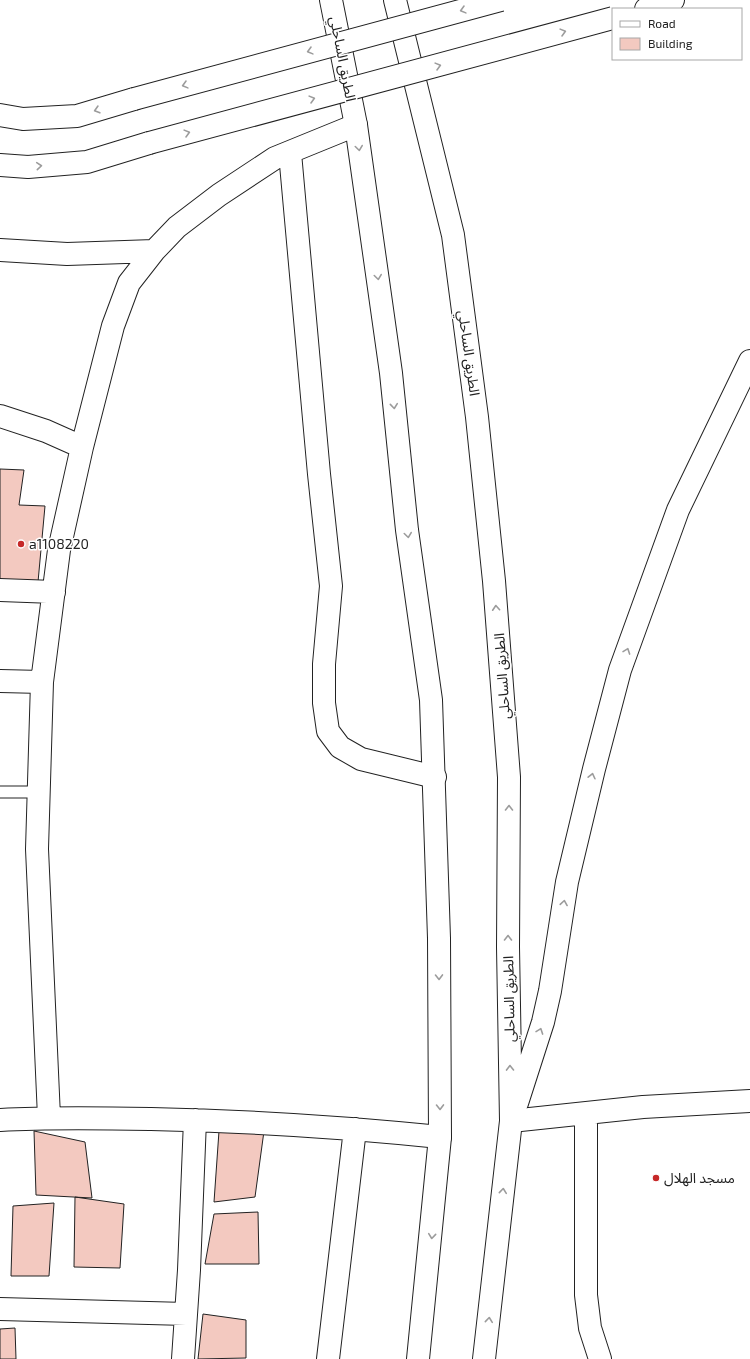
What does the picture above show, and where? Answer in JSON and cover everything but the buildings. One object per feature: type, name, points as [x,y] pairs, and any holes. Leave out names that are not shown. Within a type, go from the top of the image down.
[{"type":"main road","name":"الطريق الساحلي","points":[[331,0],[356,125],[391,373],[407,530],[431,700],[435,778],[440,1138],[418,1359]]},
{"type":"main road","name":"الطريق الساحلي","points":[[396,0],[453,235],[477,417],[494,581],[509,777],[508,947],[511,1121],[484,1359]]},
{"type":"main road","points":[[0,115],[23,119],[77,116],[134,99],[501,0]]},
{"type":"main road","points":[[649,8],[673,0]]},
{"type":"main road","points":[[0,165],[28,167],[87,162],[612,18]]},
{"type":"main road","points":[[49,1117],[37,849],[42,682],[59,550],[82,447],[113,326],[129,283],[154,251],[177,228],[219,195],[275,158],[356,125]]},
{"type":"main road","points":[[290,153],[318,466],[331,586],[324,664],[324,703],[328,731],[340,747],[361,759],[435,778]]},
{"type":"main road","points":[[0,250],[67,254],[154,251]]},
{"type":"main road","points":[[750,361],[678,510],[620,670],[594,769],[568,882],[550,991],[543,1022],[511,1121],[643,1107],[750,1101]]},
{"type":"main road","points":[[0,416],[46,431],[82,447]]},
{"type":"main road","points":[[0,590],[54,592]]},
{"type":"main road","points":[[0,681],[42,682]]},
{"type":"main road","points":[[586,1113],[586,1296],[590,1328],[600,1359]]},
{"type":"main road","points":[[0,1120],[49,1117],[195,1120],[356,1128],[440,1138]]},
{"type":"main road","points":[[183,1359],[195,1120]]},
{"type":"main road","points":[[328,1359],[356,1128]]},
{"type":"main road","points":[[0,1309],[186,1314]]},
{"type":"lane","points":[[0,792],[39,792]]},
{"type":"place","name":"a1108220","points":[[21,544]]},
{"type":"place","name":"مسجد الهلال","points":[[656,1178]]}]
